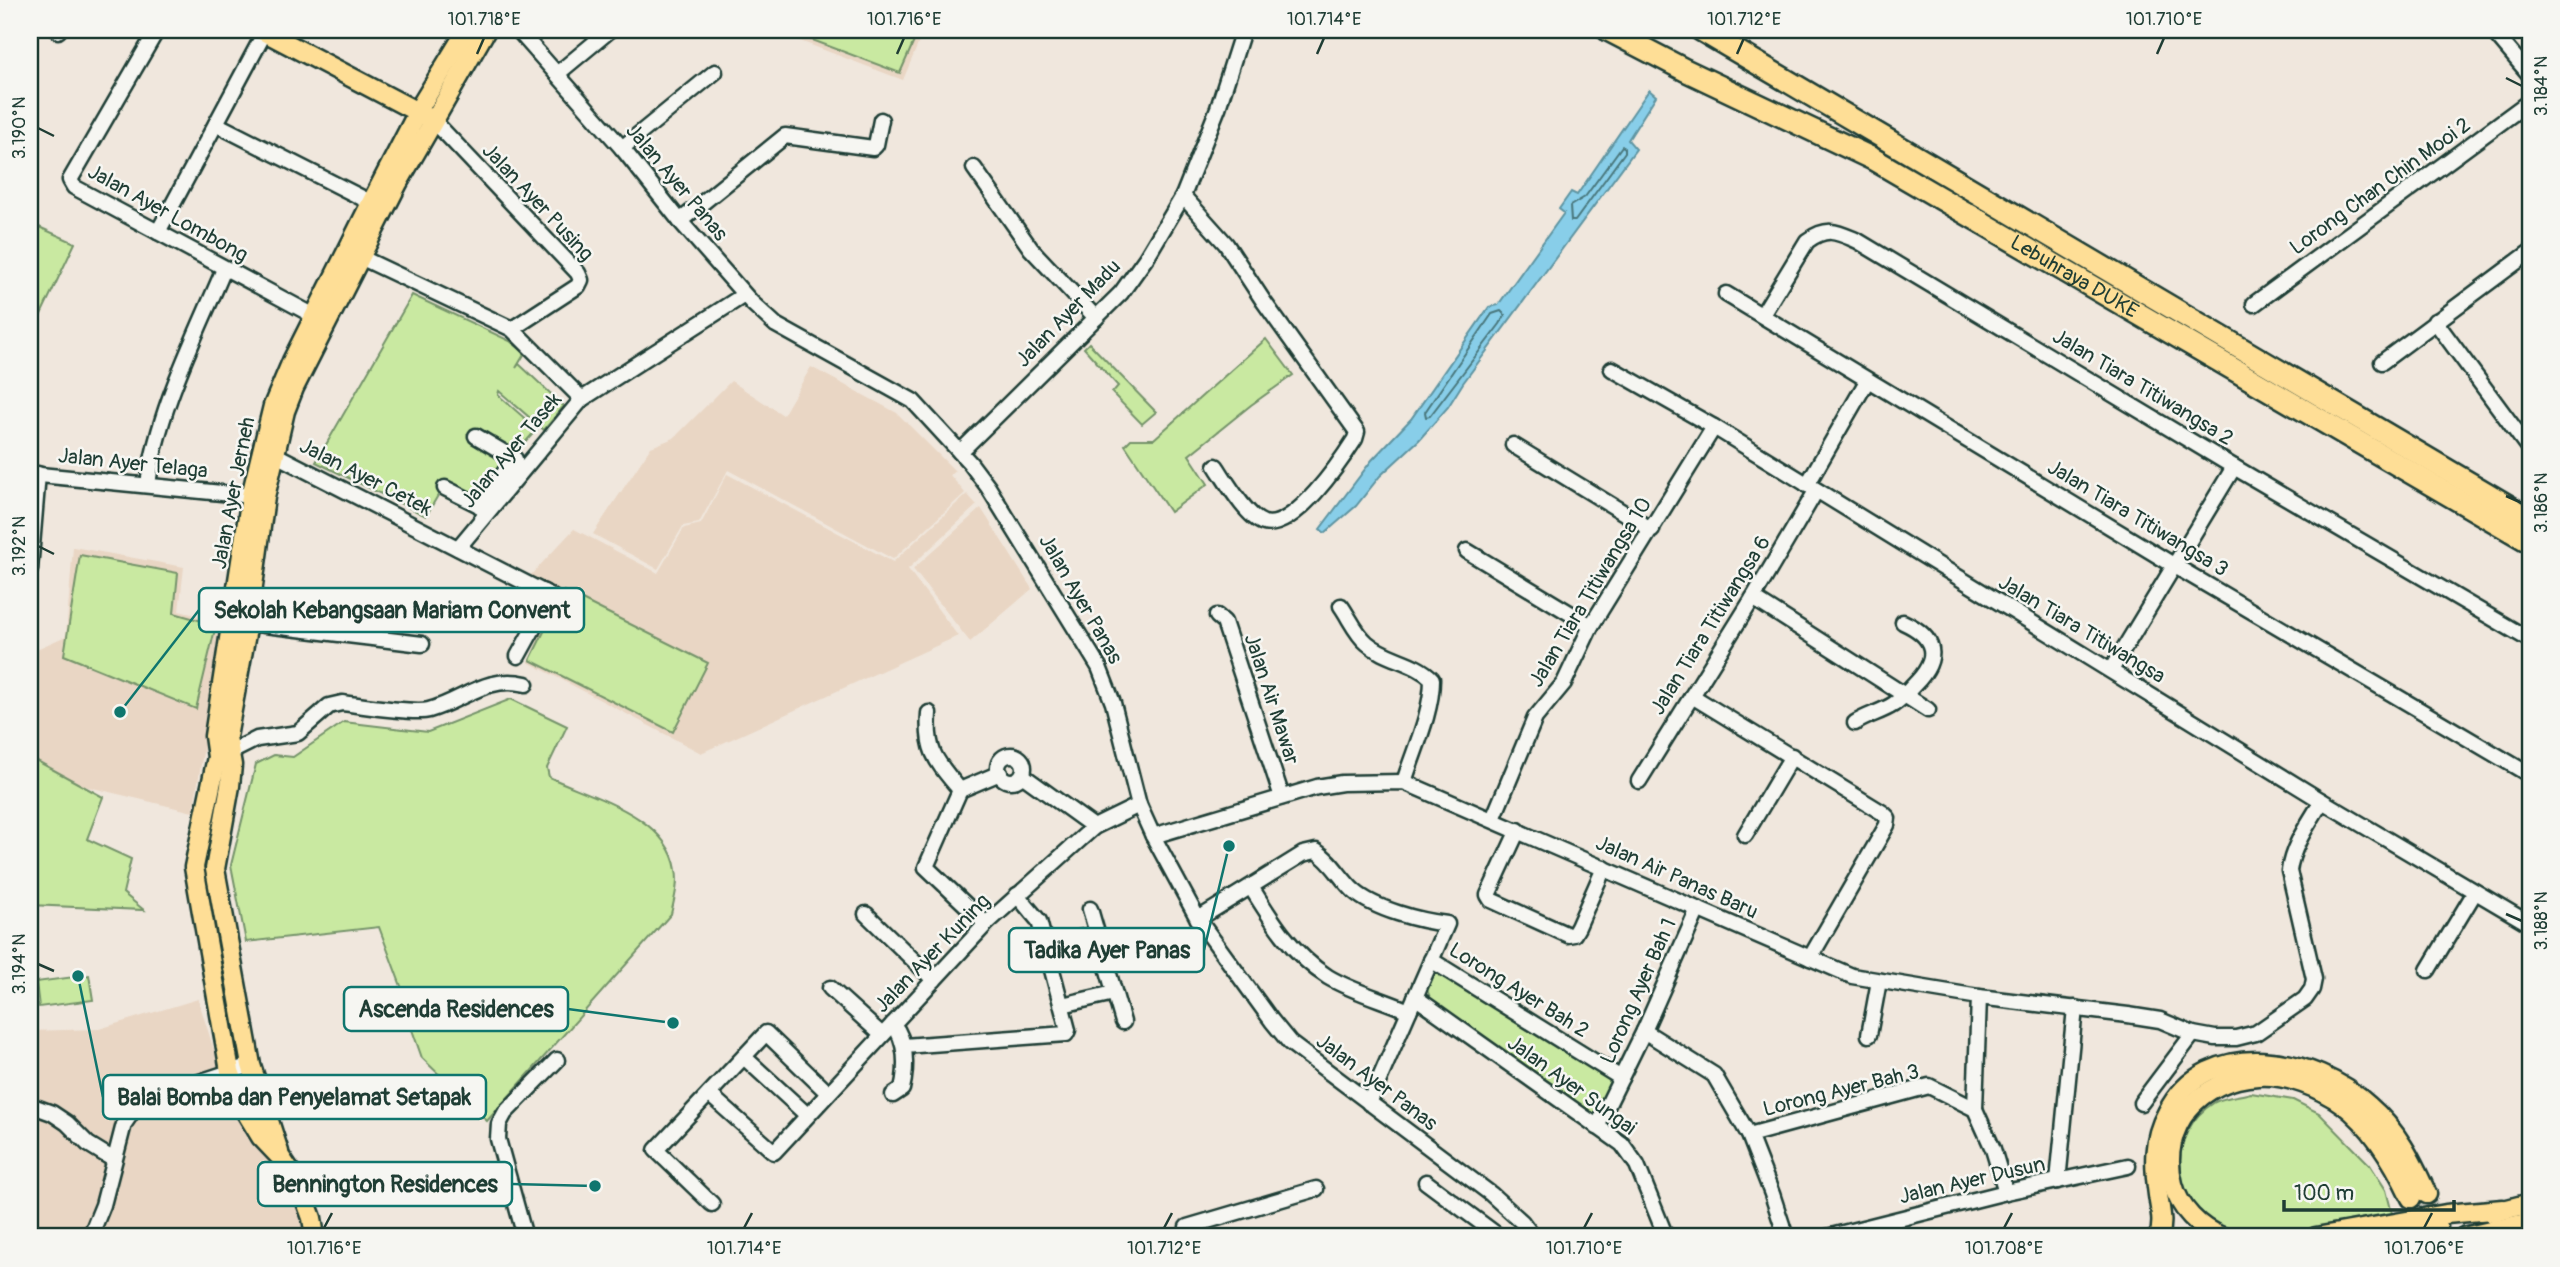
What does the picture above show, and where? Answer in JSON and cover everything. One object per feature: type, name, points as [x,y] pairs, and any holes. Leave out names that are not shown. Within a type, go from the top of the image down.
[{"type":"highway","name":"Lebuhraya DUKE","points":[[1608,30],[1685,70],[1873,159],[2530,542]]},
{"type":"highway","name":"Lebuhraya DUKE","points":[[1704,32],[2530,519]]},
{"type":"main road","points":[[264,30],[428,111]]},
{"type":"main road","points":[[286,30],[428,111]]},
{"type":"main road","name":"Jalan Ayer Jerneh","points":[[315,1237],[312,1218],[301,1188],[281,1158],[261,1137],[244,1108],[230,1071],[194,867],[216,757],[214,736],[272,406],[428,111],[467,30]]},
{"type":"main road","name":"Jalan Ayer Jerneh","points":[[428,111],[486,30]]},
{"type":"main road","name":"Jalan Ayer Jerneh","points":[[281,1158],[251,1065],[215,869],[232,765],[227,737],[248,623],[258,497],[274,454],[285,411],[320,319],[360,257],[377,206]]},
{"type":"main road","points":[[2160,1237],[2162,1221],[2154,1155],[2164,1119],[2177,1096],[2188,1084],[2204,1074],[2235,1062],[2259,1060],[2297,1065],[2330,1078],[2351,1090],[2371,1107],[2392,1129],[2409,1155],[2419,1196],[2361,1122],[2344,1105],[2324,1093],[2288,1079],[2259,1075],[2222,1084],[2186,1111],[2178,1124],[2170,1149],[2171,1174],[2181,1204],[2200,1225],[2222,1237]]},
{"type":"main road","points":[[2316,1237],[2446,1214],[2503,1209],[2530,1203]]},
{"type":"main road","points":[[2458,1231],[2503,1209]]},
{"type":"main road","points":[[2390,1237],[2530,1222]]},
{"type":"main road","points":[[2500,1237],[2530,1222]]},
{"type":"street","name":"Jalan Ayer Lombong","points":[[157,30],[70,180],[74,187],[320,319]]},
{"type":"street","points":[[159,232],[264,30]]},
{"type":"street","name":"Jalan Ayer Panas","points":[[518,30],[622,148],[744,295],[776,326],[913,401],[960,452],[988,486],[1027,546],[1099,667],[1113,704],[1139,806],[1153,835],[1198,919],[1280,1033],[1491,1194],[1522,1222],[1533,1237]]},
{"type":"street","points":[[557,74],[610,30]]},
{"type":"street","name":"Jalan Ayer Madu","points":[[960,452],[1121,293],[1146,258],[1184,196],[1218,108],[1243,30]]},
{"type":"street","points":[[2492,30],[2530,75]]},
{"type":"street","points":[[622,148],[715,72]]},
{"type":"street","name":"Lorong Chan Chin Mooi 2","points":[[2254,304],[2530,102]]},
{"type":"street","name":"Jalan Ayer Pusing","points":[[428,111],[578,272],[581,280],[578,286],[512,329]]},
{"type":"street","points":[[680,221],[785,136],[873,148],[881,120]]},
{"type":"street","points":[[216,124],[377,206]]},
{"type":"street","points":[[974,169],[1031,249],[1096,318]]},
{"type":"street","points":[[1184,196],[1226,244],[1357,432],[1329,478],[1300,508],[1277,524],[1262,523],[1250,514],[1216,466]]},
{"type":"street","name":"Jalan Tiara Titiwangsa 2","points":[[1762,315],[1807,241],[1818,233],[1835,231],[1858,241],[2234,467],[2530,640]]},
{"type":"street","points":[[2382,362],[2530,252]]},
{"type":"street","points":[[360,257],[512,329],[582,399]]},
{"type":"street","points":[[148,485],[151,461],[168,407],[224,269]]},
{"type":"street","name":"Jalan Tiara Titiwangsa 3","points":[[1726,293],[2175,566],[2530,775]]},
{"type":"street","name":"Jalan Ayer Tasek","points":[[458,548],[482,510],[582,399],[744,295]]},
{"type":"street","points":[[2435,321],[2530,450]]},
{"type":"street","name":"Jalan Tiara Titiwangsa","points":[[1612,369],[1714,427],[2322,801],[2530,924]]},
{"type":"street","name":"Jalan Tiara Titiwangsa 6","points":[[1639,781],[1753,598],[1867,381]]},
{"type":"street","name":"Jalan Tiara Titiwangsa 10","points":[[1493,819],[1535,718],[1564,683],[1591,626],[1714,427]]},
{"type":"street","points":[[445,488],[482,510],[515,459],[475,436]]},
{"type":"street","points":[[1513,444],[1652,530]]},
{"type":"street","name":"Jalan Ayer Cetek","points":[[274,454],[547,594],[534,627],[517,656]]},
{"type":"street","points":[[2110,670],[2234,467]]},
{"type":"street","name":"Jalan Ayer Telaga","points":[[30,570],[34,474],[258,497]]},
{"type":"street","points":[[1467,551],[1591,626]]},
{"type":"street","points":[[1753,598],[1928,710]]},
{"type":"street","points":[[1341,606],[1366,642],[1381,653],[1423,670],[1432,679],[1432,690],[1405,782]]},
{"type":"street","name":"Jalan Air Mawar","points":[[1217,616],[1224,622],[1282,797]]},
{"type":"street","points":[[1855,723],[1894,704],[1923,676],[1930,664],[1932,648],[1926,636],[1919,629],[1903,622]]},
{"type":"street","points":[[248,623],[422,644]]},
{"type":"street","points":[[229,753],[257,739],[298,733],[329,706],[342,703],[426,712],[486,685],[509,680],[526,684]]},
{"type":"street","points":[[1692,696],[1884,813],[1888,818],[1887,825],[1810,958]]},
{"type":"street","points":[[929,713],[928,729],[934,759],[960,790]]},
{"type":"street","points":[[1013,755],[1023,763],[1022,775],[1012,781],[1004,779],[1000,773],[1001,760],[1013,755]]},
{"type":"street","points":[[1745,835],[1791,756]]},
{"type":"street","points":[[986,924],[926,867],[960,790],[1000,773]]},
{"type":"street","points":[[1022,775],[1094,827]]},
{"type":"street","name":"Jalan Air Panas Baru","points":[[1153,835],[1317,787],[1342,783],[1405,782],[1852,976],[1979,997],[2160,1020],[2193,1034],[2236,1038],[2256,1033],[2305,999],[2312,989],[2314,979],[2289,871],[2290,859],[2322,801]]},
{"type":"street","name":"Jalan Ayer Kuning","points":[[709,1094],[774,1152],[986,924],[1094,827],[1139,806]]},
{"type":"street","points":[[1518,830],[1488,895],[1491,900],[1569,935],[1574,934],[1578,927],[1604,868]]},
{"type":"street","points":[[1198,919],[1303,854],[1316,851],[1326,857],[1354,891],[1370,901],[1430,922],[1447,924],[1369,1103]]},
{"type":"street","name":"Jalan Ayer Sungai","points":[[1251,887],[1272,921],[1299,955],[1330,978],[1412,1004],[1622,1144],[1637,1165],[1666,1237]]},
{"type":"street","points":[[2428,970],[2476,892]]},
{"type":"street","points":[[904,1046],[1066,1034],[1068,1030],[1039,921],[1017,895]]},
{"type":"street","points":[[1090,909],[1123,1022]]},
{"type":"street","name":"Lorong Ayer Bah 1","points":[[1597,1127],[1644,1031],[1698,909]]},
{"type":"street","points":[[866,914],[934,981]]},
{"type":"street","points":[[1047,945],[1098,934]]},
{"type":"street","name":"Lorong Ayer Bah 2","points":[[1431,960],[1621,1078]]},
{"type":"street","points":[[1869,1035],[1879,981]]},
{"type":"street","points":[[830,988],[882,1035]]},
{"type":"street","points":[[1062,1005],[1114,993]]},
{"type":"street","points":[[1979,997],[1975,1109],[1990,1140],[2006,1192]]},
{"type":"street","points":[[2058,1181],[2075,1008]]},
{"type":"street","points":[[893,1024],[901,1034],[904,1046],[904,1082],[902,1089],[893,1095]]},
{"type":"street","points":[[1644,1031],[1714,1075],[1749,1135],[1786,1237]]},
{"type":"street","points":[[712,1204],[656,1150],[766,1033],[828,1093]]},
{"type":"street","points":[[2141,1103],[2193,1034]]},
{"type":"street","points":[[744,1057],[807,1115]]},
{"type":"street","points":[[525,1237],[498,1139],[499,1124],[505,1113],[557,1060]]},
{"type":"street","points":[[90,1237],[103,1205],[124,1124],[139,1102],[251,1065]]},
{"type":"street","name":"Lorong Ayer Bah 3","points":[[1749,1135],[1929,1086],[1975,1109]]},
{"type":"street","points":[[30,1105],[67,1123],[88,1144],[114,1160]]},
{"type":"street","name":"Jalan Ayer Dusun","points":[[1827,1237],[2006,1192],[2128,1166]]},
{"type":"street","points":[[1426,1182],[1500,1237]]},
{"type":"street","points":[[1189,1232],[1317,1189]]},
{"type":"shaded area","points":[[787,30],[924,30],[903,80],[795,39]]},
{"type":"shaded area","points":[[811,367],[897,413],[955,471],[950,475],[965,493],[893,559],[728,470],[699,523],[683,526],[658,569],[593,534],[651,447],[674,438],[731,381],[783,415]]},
{"type":"shaded area","points":[[727,474],[893,562],[967,494],[977,505],[908,569],[958,636],[701,753],[528,662],[557,595],[528,578],[574,529],[658,573],[684,528],[701,524]]},
{"type":"shaded area","points":[[981,508],[1032,589],[970,642],[913,569]]},
{"type":"shaded area","points":[[73,547],[184,567],[179,611],[225,622],[193,812],[30,773],[30,652],[66,636]]},
{"type":"shaded area","points":[[198,999],[226,1088],[290,1180],[308,1218],[308,1237],[30,1237],[30,1031],[99,1029]]},
{"type":"green space","points":[[797,30],[919,30],[900,73],[799,35]]},
{"type":"green space","points":[[30,223],[75,243],[35,327],[30,324]]},
{"type":"green space","points":[[412,295],[510,341],[525,353],[516,368],[519,364],[564,406],[544,430],[499,391],[498,395],[537,429],[514,455],[504,458],[477,502],[444,485],[426,516],[316,462]]},
{"type":"green space","points":[[1266,339],[1293,375],[1189,455],[1208,484],[1170,512],[1125,445],[1131,439],[1154,439]]},
{"type":"green space","points":[[1089,343],[1156,412],[1142,424],[1112,393],[1118,386],[1084,348]]},
{"type":"green space","points":[[80,555],[178,573],[174,613],[216,625],[196,709],[64,655]]},
{"type":"green space","points":[[564,591],[708,663],[673,732],[530,660]]},
{"type":"green space","points":[[511,699],[567,726],[547,768],[549,777],[606,801],[644,822],[670,851],[677,881],[671,914],[487,1121],[422,1058],[409,1021],[405,997],[379,927],[246,942],[231,865],[256,764],[274,755],[293,757],[344,722],[428,732]]},
{"type":"green space","points":[[30,757],[103,797],[87,839],[131,859],[123,893],[144,910],[30,905]]},
{"type":"green space","points":[[1438,970],[1614,1080],[1595,1118],[1431,1000],[1426,987],[1432,971]]},
{"type":"green space","points":[[89,975],[93,1000],[39,1007],[36,982]]},
{"type":"green space","points":[[2251,1093],[2293,1100],[2319,1113],[2370,1165],[2386,1190],[2393,1217],[2286,1237],[2243,1235],[2225,1230],[2207,1219],[2193,1205],[2184,1188],[2180,1169],[2181,1150],[2187,1132],[2199,1115],[2215,1102]]},
{"type":"water","points":[[1649,90],[1656,96],[1628,140],[1636,149],[1448,407],[1419,440],[1380,476],[1356,506],[1325,533],[1320,529],[1372,460],[1411,419],[1489,307],[1498,305],[1564,213],[1559,209],[1571,192],[1577,195]]},
{"type":"tunnel","points":[[2427,1194],[2433,1237]]},
{"type":"place","name":"Sekolah Kebangsaan Mariam Convent","points":[[120,712]]},
{"type":"place","name":"Tadika Ayer Panas","points":[[1229,846]]},
{"type":"place","name":"Balai Bomba dan Penyelamat Setapak","points":[[78,976]]},
{"type":"place","name":"Ascenda Residences","points":[[673,1023]]},
{"type":"place","name":"Bennington Residences","points":[[595,1186]]}]
